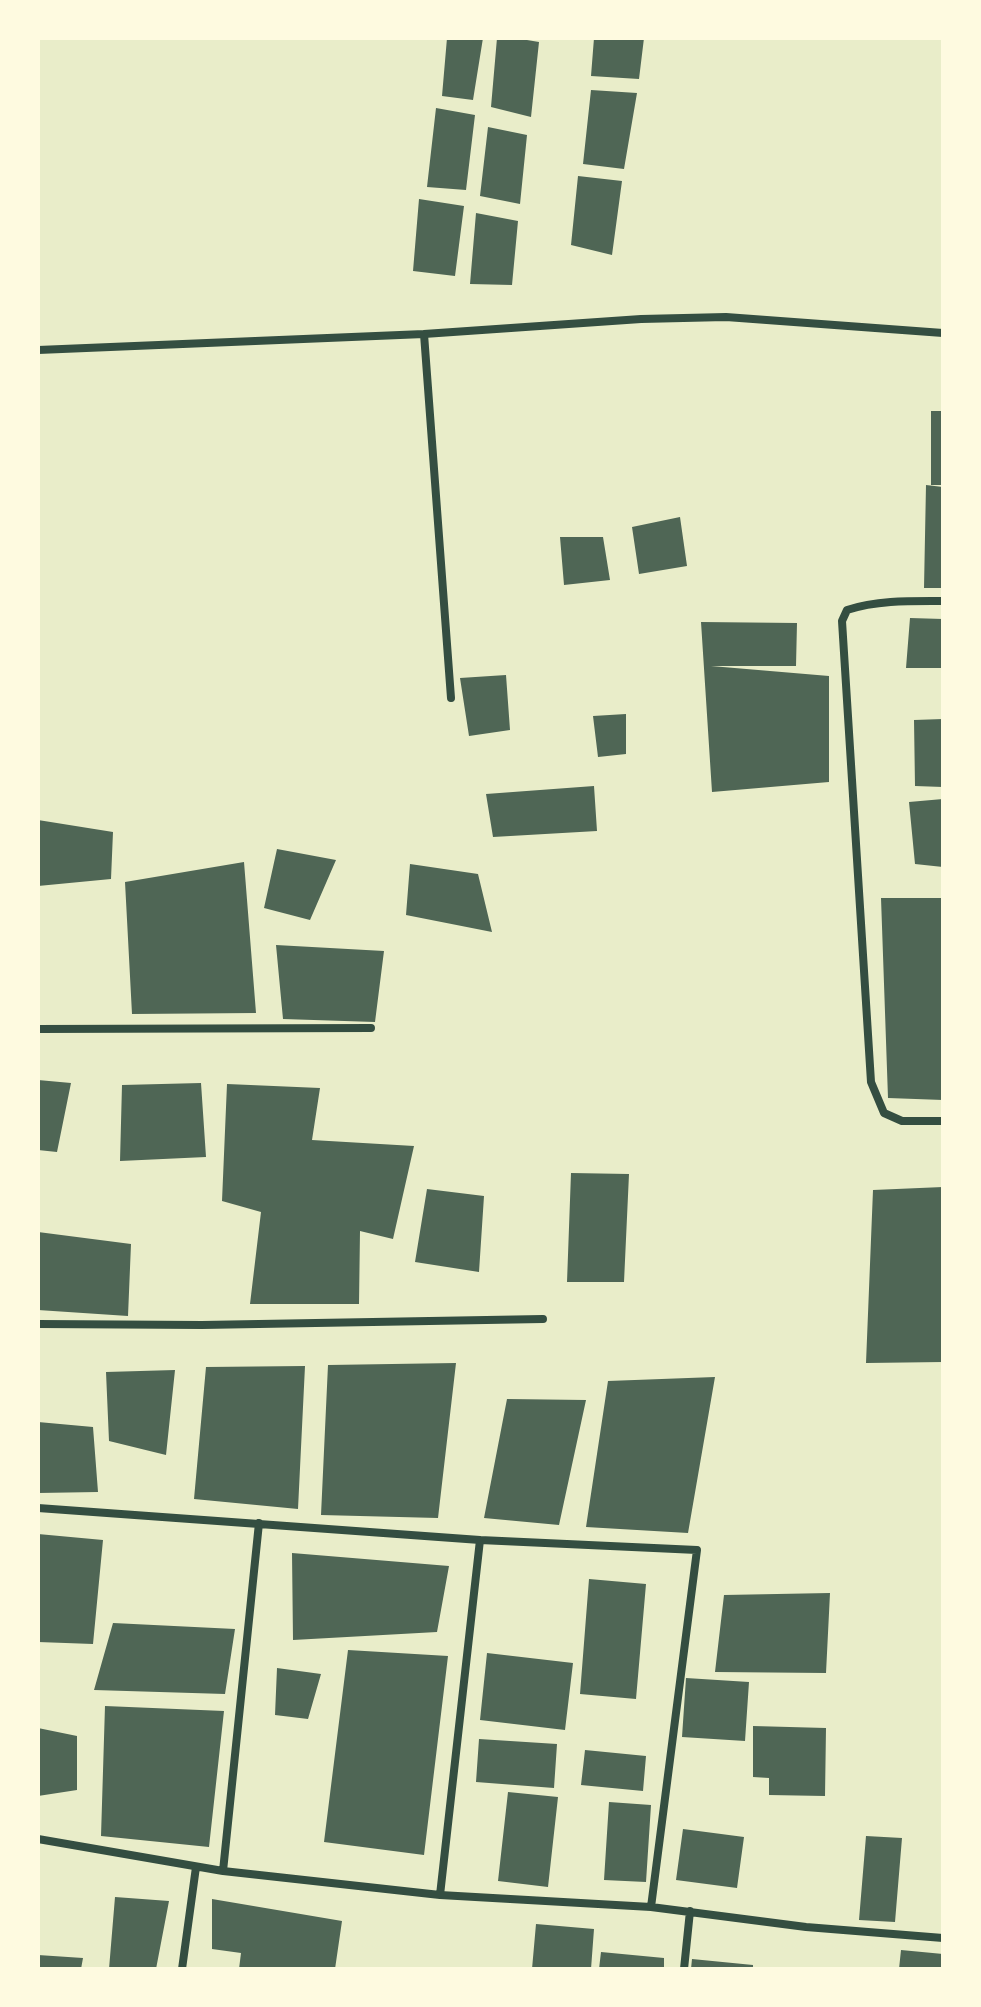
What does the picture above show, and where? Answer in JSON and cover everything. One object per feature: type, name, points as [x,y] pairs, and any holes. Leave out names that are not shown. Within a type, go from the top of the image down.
[{"type":"street","points":[[38,350],[424,334],[641,319],[726,317],[943,333]]},
{"type":"street","points":[[424,334],[451,698]]},
{"type":"street","points":[[943,601],[889,601],[856,607],[847,610],[842,621],[871,1082],[884,1113],[902,1121],[943,1121]]},
{"type":"street","points":[[38,1029],[371,1028]]},
{"type":"street","points":[[38,1324],[202,1325],[543,1319]]},
{"type":"street","points":[[38,1508],[480,1540],[697,1550],[651,1907]]},
{"type":"street","points":[[223,1871],[259,1523]]},
{"type":"street","points":[[440,1895],[480,1540]]},
{"type":"street","points":[[38,1839],[223,1871],[440,1895],[651,1907],[806,1927],[943,1938]]},
{"type":"street","points":[[182,1969],[196,1867]]},
{"type":"street","points":[[684,1969],[690,1911]]},
{"type":"building","points":[[447,38],[483,38],[473,100],[442,96]]},
{"type":"building","points":[[497,38],[539,42],[531,117],[491,107]]},
{"type":"building","points":[[594,38],[644,38],[639,79],[591,76]]},
{"type":"building","points":[[591,90],[637,93],[624,169],[583,164]]},
{"type":"building","points":[[436,108],[475,115],[466,190],[427,187]]},
{"type":"building","points":[[488,127],[527,135],[520,204],[480,196]]},
{"type":"building","points":[[578,176],[622,181],[612,255],[571,245]]},
{"type":"building","points":[[419,199],[464,206],[455,276],[413,271]]},
{"type":"building","points":[[476,213],[518,221],[512,285],[470,284]]},
{"type":"building","points":[[931,411],[943,411],[943,485],[931,485]]},
{"type":"building","points":[[926,485],[943,487],[943,588],[924,588]]},
{"type":"building","points":[[680,517],[687,566],[639,574],[632,527]]},
{"type":"building","points":[[560,537],[603,537],[610,580],[564,585]]},
{"type":"building","points":[[910,618],[943,619],[943,668],[906,668]]},
{"type":"building","points":[[701,622],[797,623],[796,666],[711,666],[829,676],[829,782],[712,792]]},
{"type":"building","points":[[506,675],[510,730],[469,736],[460,678]]},
{"type":"building","points":[[626,714],[626,754],[598,757],[593,716]]},
{"type":"building","points":[[943,719],[943,787],[915,786],[914,720]]},
{"type":"building","points":[[594,786],[597,831],[493,837],[486,794]]},
{"type":"building","points":[[943,799],[943,867],[915,864],[909,802]]},
{"type":"building","points":[[38,820],[113,832],[111,879],[38,886]]},
{"type":"building","points":[[277,849],[336,860],[310,920],[264,908]]},
{"type":"building","points":[[244,862],[256,1013],[132,1014],[125,882]]},
{"type":"building","points":[[410,864],[478,874],[492,932],[406,915]]},
{"type":"building","points":[[881,898],[943,898],[943,1100],[888,1098]]},
{"type":"building","points":[[276,945],[384,951],[375,1022],[283,1019]]},
{"type":"building","points":[[38,1080],[71,1083],[57,1152],[38,1150]]},
{"type":"building","points":[[201,1083],[206,1157],[120,1161],[122,1085]]},
{"type":"building","points":[[227,1084],[320,1088],[312,1140],[414,1146],[393,1239],[360,1231],[359,1304],[250,1304],[261,1212],[222,1201]]},
{"type":"building","points":[[571,1173],[629,1174],[624,1282],[567,1282]]},
{"type":"building","points":[[943,1187],[943,1362],[866,1363],[873,1190]]},
{"type":"building","points":[[427,1189],[484,1196],[479,1272],[415,1262]]},
{"type":"building","points":[[38,1232],[131,1244],[128,1316],[38,1310]]},
{"type":"building","points":[[456,1363],[438,1518],[321,1515],[328,1365]]},
{"type":"building","points":[[305,1366],[298,1509],[194,1499],[206,1367]]},
{"type":"building","points":[[175,1370],[166,1455],[109,1441],[106,1372]]},
{"type":"building","points":[[715,1377],[688,1533],[586,1527],[608,1381]]},
{"type":"building","points":[[507,1399],[586,1400],[559,1525],[484,1518]]},
{"type":"building","points":[[38,1422],[93,1427],[98,1492],[38,1493]]},
{"type":"building","points":[[38,1534],[103,1540],[93,1644],[38,1642]]},
{"type":"building","points":[[292,1553],[449,1566],[437,1632],[293,1640]]},
{"type":"building","points":[[589,1579],[646,1584],[636,1699],[580,1694]]},
{"type":"building","points":[[830,1593],[826,1673],[715,1672],[724,1595]]},
{"type":"building","points":[[113,1623],[235,1629],[225,1694],[94,1690]]},
{"type":"building","points":[[348,1650],[448,1656],[424,1855],[324,1842]]},
{"type":"building","points":[[487,1653],[573,1663],[565,1730],[480,1720]]},
{"type":"building","points":[[277,1668],[321,1674],[308,1719],[275,1715]]},
{"type":"building","points":[[686,1678],[749,1682],[745,1741],[682,1737]]},
{"type":"building","points":[[105,1706],[224,1711],[209,1847],[101,1836]]},
{"type":"building","points":[[753,1726],[826,1728],[825,1796],[769,1795],[769,1778],[753,1777]]},
{"type":"building","points":[[38,1728],[77,1736],[77,1790],[38,1796]]},
{"type":"building","points":[[479,1739],[557,1744],[554,1788],[476,1782]]},
{"type":"building","points":[[585,1750],[646,1756],[643,1791],[581,1785]]},
{"type":"building","points":[[508,1792],[558,1797],[548,1887],[498,1881]]},
{"type":"building","points":[[609,1802],[651,1805],[646,1882],[604,1880]]},
{"type":"building","points":[[683,1829],[744,1837],[737,1888],[676,1880]]},
{"type":"building","points":[[866,1836],[902,1838],[895,1922],[859,1920]]},
{"type":"building","points":[[115,1897],[169,1901],[156,1969],[109,1969]]},
{"type":"building","points":[[212,1899],[342,1921],[335,1969],[239,1969],[241,1953],[212,1949]]},
{"type":"building","points":[[536,1924],[594,1929],[591,1969],[532,1969]]},
{"type":"building","points":[[901,1950],[943,1954],[941,1969],[899,1969]]},
{"type":"building","points":[[601,1952],[664,1958],[664,1969],[599,1969]]},
{"type":"building","points":[[38,1955],[83,1958],[81,1969],[38,1969]]},
{"type":"building","points":[[692,1959],[753,1965],[753,1969],[691,1969]]}]
